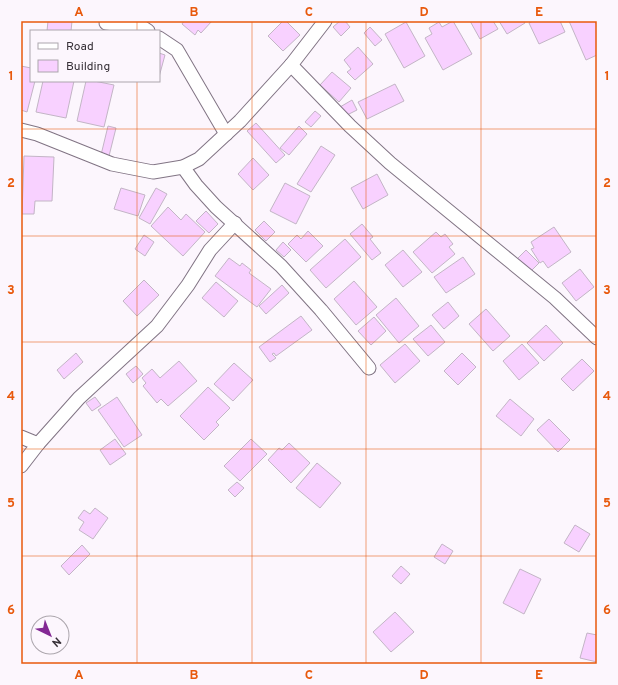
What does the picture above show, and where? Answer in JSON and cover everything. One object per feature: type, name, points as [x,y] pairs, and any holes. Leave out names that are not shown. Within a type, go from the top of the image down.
[{"type":"street","points":[[21,130],[37,134],[112,164],[153,172],[183,167],[199,159],[240,121],[291,65],[325,21]]},
{"type":"street","points":[[106,23],[142,27],[146,30]]},
{"type":"street","points":[[160,39],[177,50],[226,134]]},
{"type":"street","points":[[291,65],[350,126],[390,163],[555,298],[597,338]]},
{"type":"street","points":[[183,167],[196,185],[216,207],[281,266],[321,310],[370,368]]},
{"type":"street","points":[[21,466],[38,444],[79,398],[157,326],[188,285],[210,250],[235,223]]},
{"type":"street","points":[[21,436],[38,444]]},
{"type":"building","points":[[48,21],[72,21],[71,30],[47,30]]},
{"type":"building","points":[[184,21],[212,21],[201,33],[198,30],[195,35],[182,24]]},
{"type":"building","points":[[283,21],[286,21],[300,35],[283,51],[268,36]]},
{"type":"building","points":[[340,21],[345,21],[350,27],[341,36],[333,27]]},
{"type":"building","points":[[453,21],[472,54],[443,70],[425,38],[432,34],[429,28],[439,22],[442,27]]},
{"type":"building","points":[[470,21],[493,21],[498,29],[480,39]]},
{"type":"building","points":[[499,21],[524,21],[525,23],[507,34]]},
{"type":"building","points":[[533,21],[560,21],[565,32],[539,44],[529,23]]},
{"type":"building","points":[[569,21],[595,21],[597,26],[597,55],[586,60]]},
{"type":"building","points":[[406,22],[425,56],[404,68],[385,34]]},
{"type":"building","points":[[370,27],[382,40],[375,46],[364,33]]},
{"type":"building","points":[[358,47],[373,64],[355,80],[347,72],[351,69],[344,60]]},
{"type":"building","points":[[160,53],[165,55],[160,73]]},
{"type":"building","points":[[21,66],[30,68],[30,82],[35,82],[27,112],[21,110]]},
{"type":"building","points":[[332,72],[351,88],[339,102],[320,85]]},
{"type":"building","points":[[43,82],[74,82],[66,118],[36,112]]},
{"type":"building","points":[[86,82],[99,82],[114,85],[104,127],[77,121]]},
{"type":"building","points":[[395,84],[404,101],[367,119],[358,102]]},
{"type":"building","points":[[352,100],[357,110],[345,116],[340,107]]},
{"type":"building","points":[[315,111],[321,116],[311,127],[305,122]]},
{"type":"building","points":[[256,123],[285,155],[276,163],[247,131]]},
{"type":"building","points":[[108,126],[116,128],[109,156],[101,155]]},
{"type":"building","points":[[299,126],[307,134],[289,155],[280,148]]},
{"type":"building","points":[[321,146],[335,155],[311,192],[297,184]]},
{"type":"building","points":[[24,156],[54,157],[52,201],[35,201],[34,214],[22,214]]},
{"type":"building","points":[[253,158],[269,175],[253,190],[238,174]]},
{"type":"building","points":[[377,174],[388,195],[363,209],[351,188]]},
{"type":"building","points":[[285,183],[310,196],[296,224],[270,211]]},
{"type":"building","points":[[121,188],[145,195],[138,216],[114,209]]},
{"type":"building","points":[[156,188],[167,194],[150,224],[139,218]]},
{"type":"building","points":[[168,207],[181,220],[186,214],[205,232],[183,256],[151,226]]},
{"type":"building","points":[[206,211],[218,224],[209,233],[196,221]]},
{"type":"building","points":[[264,221],[275,232],[266,241],[255,230]]},
{"type":"building","points":[[362,224],[373,237],[370,239],[381,253],[372,260],[350,234]]},
{"type":"building","points":[[554,227],[571,252],[548,268],[543,261],[540,263],[531,249],[534,248],[531,242]]},
{"type":"building","points":[[308,231],[323,246],[306,262],[288,244],[297,235],[301,239]]},
{"type":"building","points":[[436,232],[441,237],[445,234],[453,244],[449,247],[455,254],[432,273],[413,252]]},
{"type":"building","points":[[144,235],[154,242],[145,256],[135,249]]},
{"type":"building","points":[[345,239],[361,257],[326,288],[310,270]]},
{"type":"building","points":[[283,242],[291,250],[284,257],[276,250]]},
{"type":"building","points":[[403,250],[422,272],[403,287],[385,265]]},
{"type":"building","points":[[526,250],[539,263],[530,272],[517,259]]},
{"type":"building","points":[[463,257],[475,274],[446,293],[434,277]]},
{"type":"building","points":[[229,258],[240,266],[242,263],[251,270],[249,273],[271,289],[257,307],[215,276]]},
{"type":"building","points":[[580,269],[594,287],[576,301],[562,283]]},
{"type":"building","points":[[144,280],[159,295],[137,316],[123,301]]},
{"type":"building","points":[[354,281],[377,307],[356,325],[334,299]]},
{"type":"building","points":[[216,282],[238,301],[224,317],[202,298]]},
{"type":"building","points":[[282,285],[289,293],[266,314],[259,306]]},
{"type":"building","points":[[396,298],[419,326],[399,343],[376,315]]},
{"type":"building","points":[[448,302],[459,316],[444,329],[432,315]]},
{"type":"building","points":[[486,309],[510,336],[493,351],[469,324]]},
{"type":"building","points":[[301,316],[312,330],[276,356],[274,353],[272,354],[276,358],[270,362],[259,347]]},
{"type":"building","points":[[374,317],[386,331],[371,345],[358,331]]},
{"type":"building","points":[[431,325],[445,342],[428,356],[413,339]]},
{"type":"building","points":[[546,325],[563,343],[544,361],[527,343]]},
{"type":"building","points":[[405,344],[420,361],[395,383],[380,365]]},
{"type":"building","points":[[522,344],[539,363],[519,380],[503,361]]},
{"type":"building","points":[[76,353],[83,362],[64,379],[57,370]]},
{"type":"building","points":[[462,353],[476,367],[458,385],[444,371]]},
{"type":"building","points":[[582,359],[594,371],[573,391],[561,379]]},
{"type":"building","points":[[179,361],[197,381],[168,406],[161,399],[157,403],[143,386],[146,383],[142,378],[152,369],[160,378]]},
{"type":"building","points":[[234,363],[253,380],[233,401],[214,384]]},
{"type":"building","points":[[136,366],[143,374],[133,383],[126,374]]},
{"type":"building","points":[[208,387],[230,408],[216,422],[219,425],[204,440],[180,416]]},
{"type":"building","points":[[95,397],[101,405],[92,411],[86,403]]},
{"type":"building","points":[[117,397],[142,435],[124,447],[98,410]]},
{"type":"building","points":[[510,399],[534,419],[521,436],[496,416]]},
{"type":"building","points":[[549,419],[570,440],[558,452],[537,430]]},
{"type":"building","points":[[115,439],[126,454],[110,465],[100,450]]},
{"type":"building","points":[[251,439],[267,454],[240,481],[224,466]]},
{"type":"building","points":[[289,443],[310,463],[291,483],[268,460],[279,448],[282,450]]},
{"type":"building","points":[[317,463],[341,483],[320,508],[296,488]]},
{"type":"building","points":[[237,482],[244,488],[235,497],[228,490]]},
{"type":"building","points":[[95,508],[108,518],[93,539],[79,530],[84,522],[78,518],[84,510],[90,514]]},
{"type":"building","points":[[575,525],[590,534],[579,552],[564,543]]},
{"type":"building","points":[[442,544],[453,551],[445,564],[434,557]]},
{"type":"building","points":[[82,545],[90,554],[69,575],[61,566]]},
{"type":"building","points":[[401,566],[410,574],[401,584],[392,576]]},
{"type":"building","points":[[520,569],[541,579],[524,614],[503,603]]},
{"type":"building","points":[[395,612],[414,632],[391,652],[373,632]]},
{"type":"building","points":[[587,633],[597,635],[597,662],[580,658]]}]
